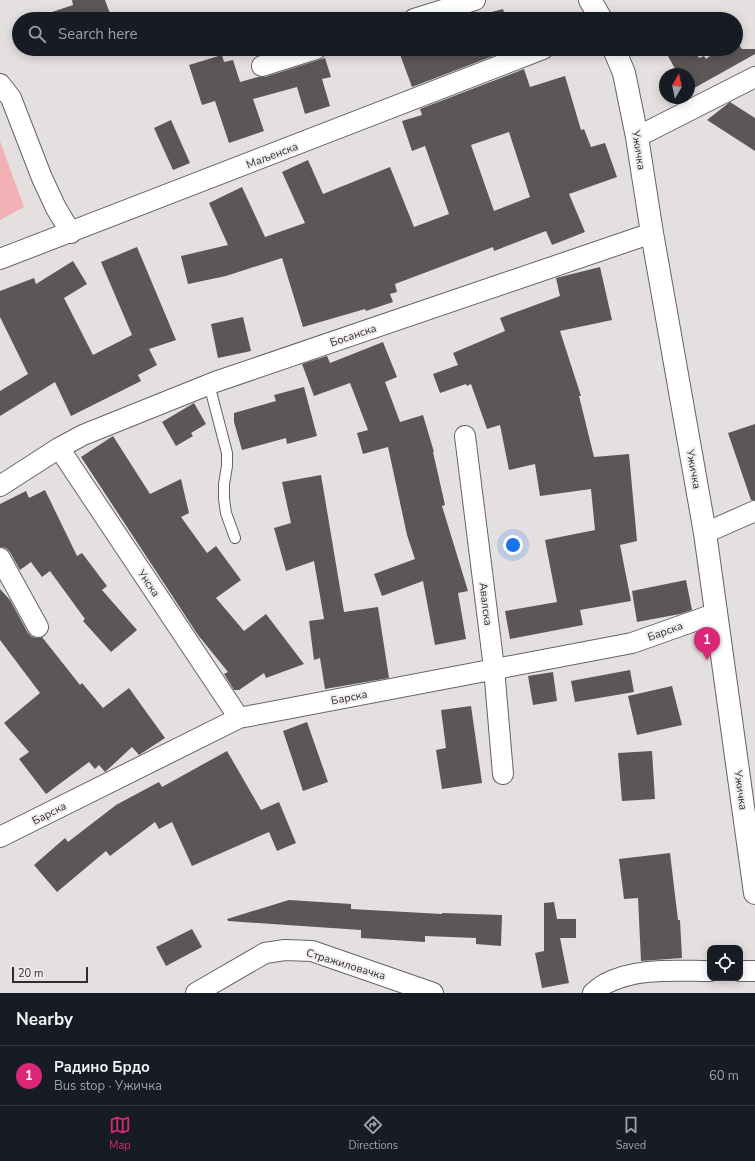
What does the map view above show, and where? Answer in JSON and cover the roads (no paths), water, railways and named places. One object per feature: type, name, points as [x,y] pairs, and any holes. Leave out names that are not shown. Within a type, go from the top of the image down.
[{"type":"main road","points":[[590,0],[597,12]]},
{"type":"main road","name":"Ужичка","points":[[617,56],[624,73],[637,137],[652,233],[705,533],[755,893]]},
{"type":"street","points":[[436,12],[475,0]]},
{"type":"street","points":[[262,66],[294,56]]},
{"type":"street","name":"Маљенска","points":[[0,259],[71,233],[525,56]]},
{"type":"street","points":[[637,137],[755,77]]},
{"type":"street","points":[[0,84],[11,98],[42,178],[56,208],[71,233]]},
{"type":"street","name":"Босанска","points":[[0,486],[59,448],[83,435],[209,384],[652,233]]},
{"type":"street","name":"Авалска","points":[[465,436],[494,668],[503,774]]},
{"type":"street","name":"Унска","points":[[59,448],[239,718]]},
{"type":"street","points":[[705,533],[755,511]]},
{"type":"street","points":[[0,558],[38,627]]},
{"type":"street","name":"Барска","points":[[0,838],[239,718],[494,668],[632,643],[717,613]]},
{"type":"street","name":"Стражиловачка","points":[[196,993],[265,953],[285,950],[312,951],[433,993]]},
{"type":"street","points":[[593,993],[606,984],[626,977],[652,971],[707,971]]},
{"type":"street","points":[[743,971],[755,972]]},
{"type":"lane","points":[[209,384],[227,453],[224,499],[226,513],[235,538]]},
{"type":"place","name":"Радино Брдо","points":[[707,660]]}]
